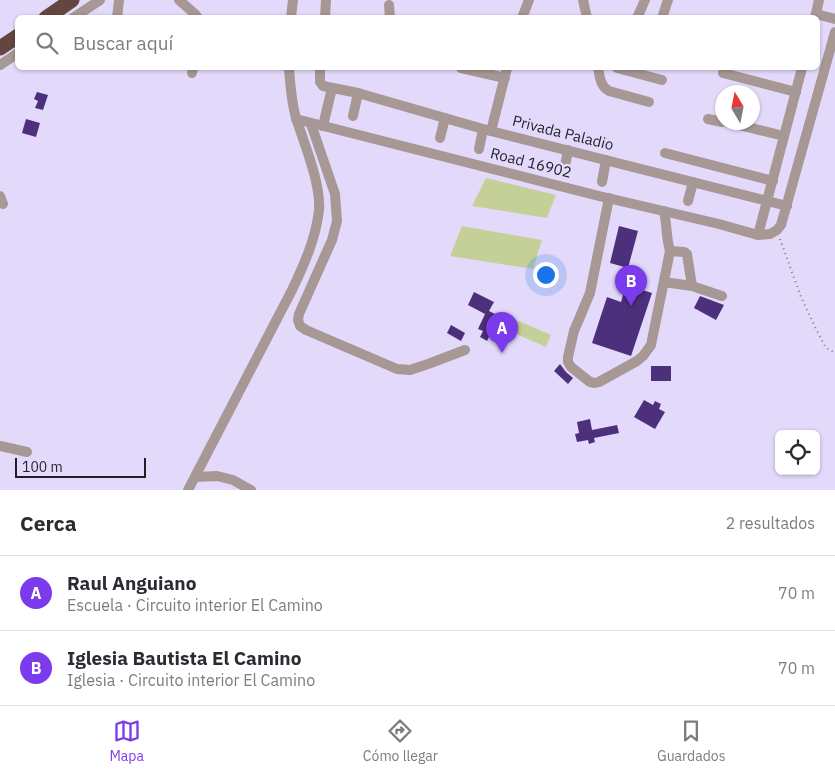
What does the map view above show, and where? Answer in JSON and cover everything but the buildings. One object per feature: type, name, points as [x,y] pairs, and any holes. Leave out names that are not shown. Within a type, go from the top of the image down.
[{"type":"highway","points":[[50,15],[72,0]]},
{"type":"highway","points":[[0,48],[15,38]]},
{"type":"street","points":[[78,15],[100,0]]},
{"type":"street","points":[[117,15],[119,0]]},
{"type":"street","points":[[179,0],[196,15]]},
{"type":"street","points":[[291,15],[293,0]]},
{"type":"street","points":[[325,15],[326,0]]},
{"type":"street","points":[[523,15],[528,0]]},
{"type":"street","points":[[583,0],[586,15]]},
{"type":"street","points":[[638,15],[645,0]]},
{"type":"street","points":[[815,15],[819,0]]},
{"type":"street","points":[[662,15],[664,2]]},
{"type":"street","points":[[389,5],[390,15]]},
{"type":"street","points":[[820,16],[835,18]]},
{"type":"street","points":[[802,70],[758,235],[770,234],[781,225],[788,206],[835,32]]},
{"type":"street","points":[[0,65],[15,55]]},
{"type":"street","points":[[188,490],[292,290],[312,240],[319,209],[318,190],[302,133],[296,120],[289,70]]},
{"type":"street","points":[[320,70],[320,82],[323,86],[332,88],[323,126]]},
{"type":"street","points":[[479,149],[507,70]]},
{"type":"street","points":[[598,70],[604,88],[649,102]]},
{"type":"street","points":[[624,70],[662,80]]},
{"type":"street","points":[[493,71],[505,78]]},
{"type":"street","points":[[723,73],[796,92]]},
{"type":"street","name":"Privada Paladio","points":[[332,88],[358,93],[487,130],[788,206]]},
{"type":"street","points":[[353,116],[358,93]]},
{"type":"street","points":[[440,138],[444,118]]},
{"type":"street","points":[[708,118],[715,120]]},
{"type":"street","name":"Road 16902","points":[[296,120],[758,235]]},
{"type":"street","points":[[311,124],[335,194],[337,221],[332,240],[299,314],[300,326],[397,369],[410,370],[466,350]]},
{"type":"street","points":[[758,130],[784,136]]},
{"type":"street","points":[[564,172],[568,150]]},
{"type":"street","points":[[665,153],[773,181]]},
{"type":"street","points":[[602,182],[606,160]]},
{"type":"street","points":[[688,201],[693,182]]},
{"type":"street","points":[[609,198],[590,293],[574,330],[568,357],[571,368],[590,382],[595,383],[628,366],[643,356],[651,345],[670,251],[667,242],[664,211]]},
{"type":"street","points":[[670,251],[687,254],[692,286]]},
{"type":"street","points":[[664,282],[692,286],[722,296]]},
{"type":"street","points":[[0,446],[26,452]]},
{"type":"street","points":[[195,477],[217,476],[233,480],[251,490]]},
{"type":"path","points":[[777,230],[801,297],[826,348],[835,354]]},
{"type":"green space","points":[[486,178],[556,195],[547,218],[472,206]]},
{"type":"green space","points":[[462,226],[542,240],[533,269],[450,256]]},
{"type":"green space","points":[[514,319],[551,335],[546,347],[509,331]]},
{"type":"place","name":"Iglesia Bautista El Camino","points":[[631,306]]},
{"type":"place","name":"Raul Anguiano","points":[[502,353]]}]
